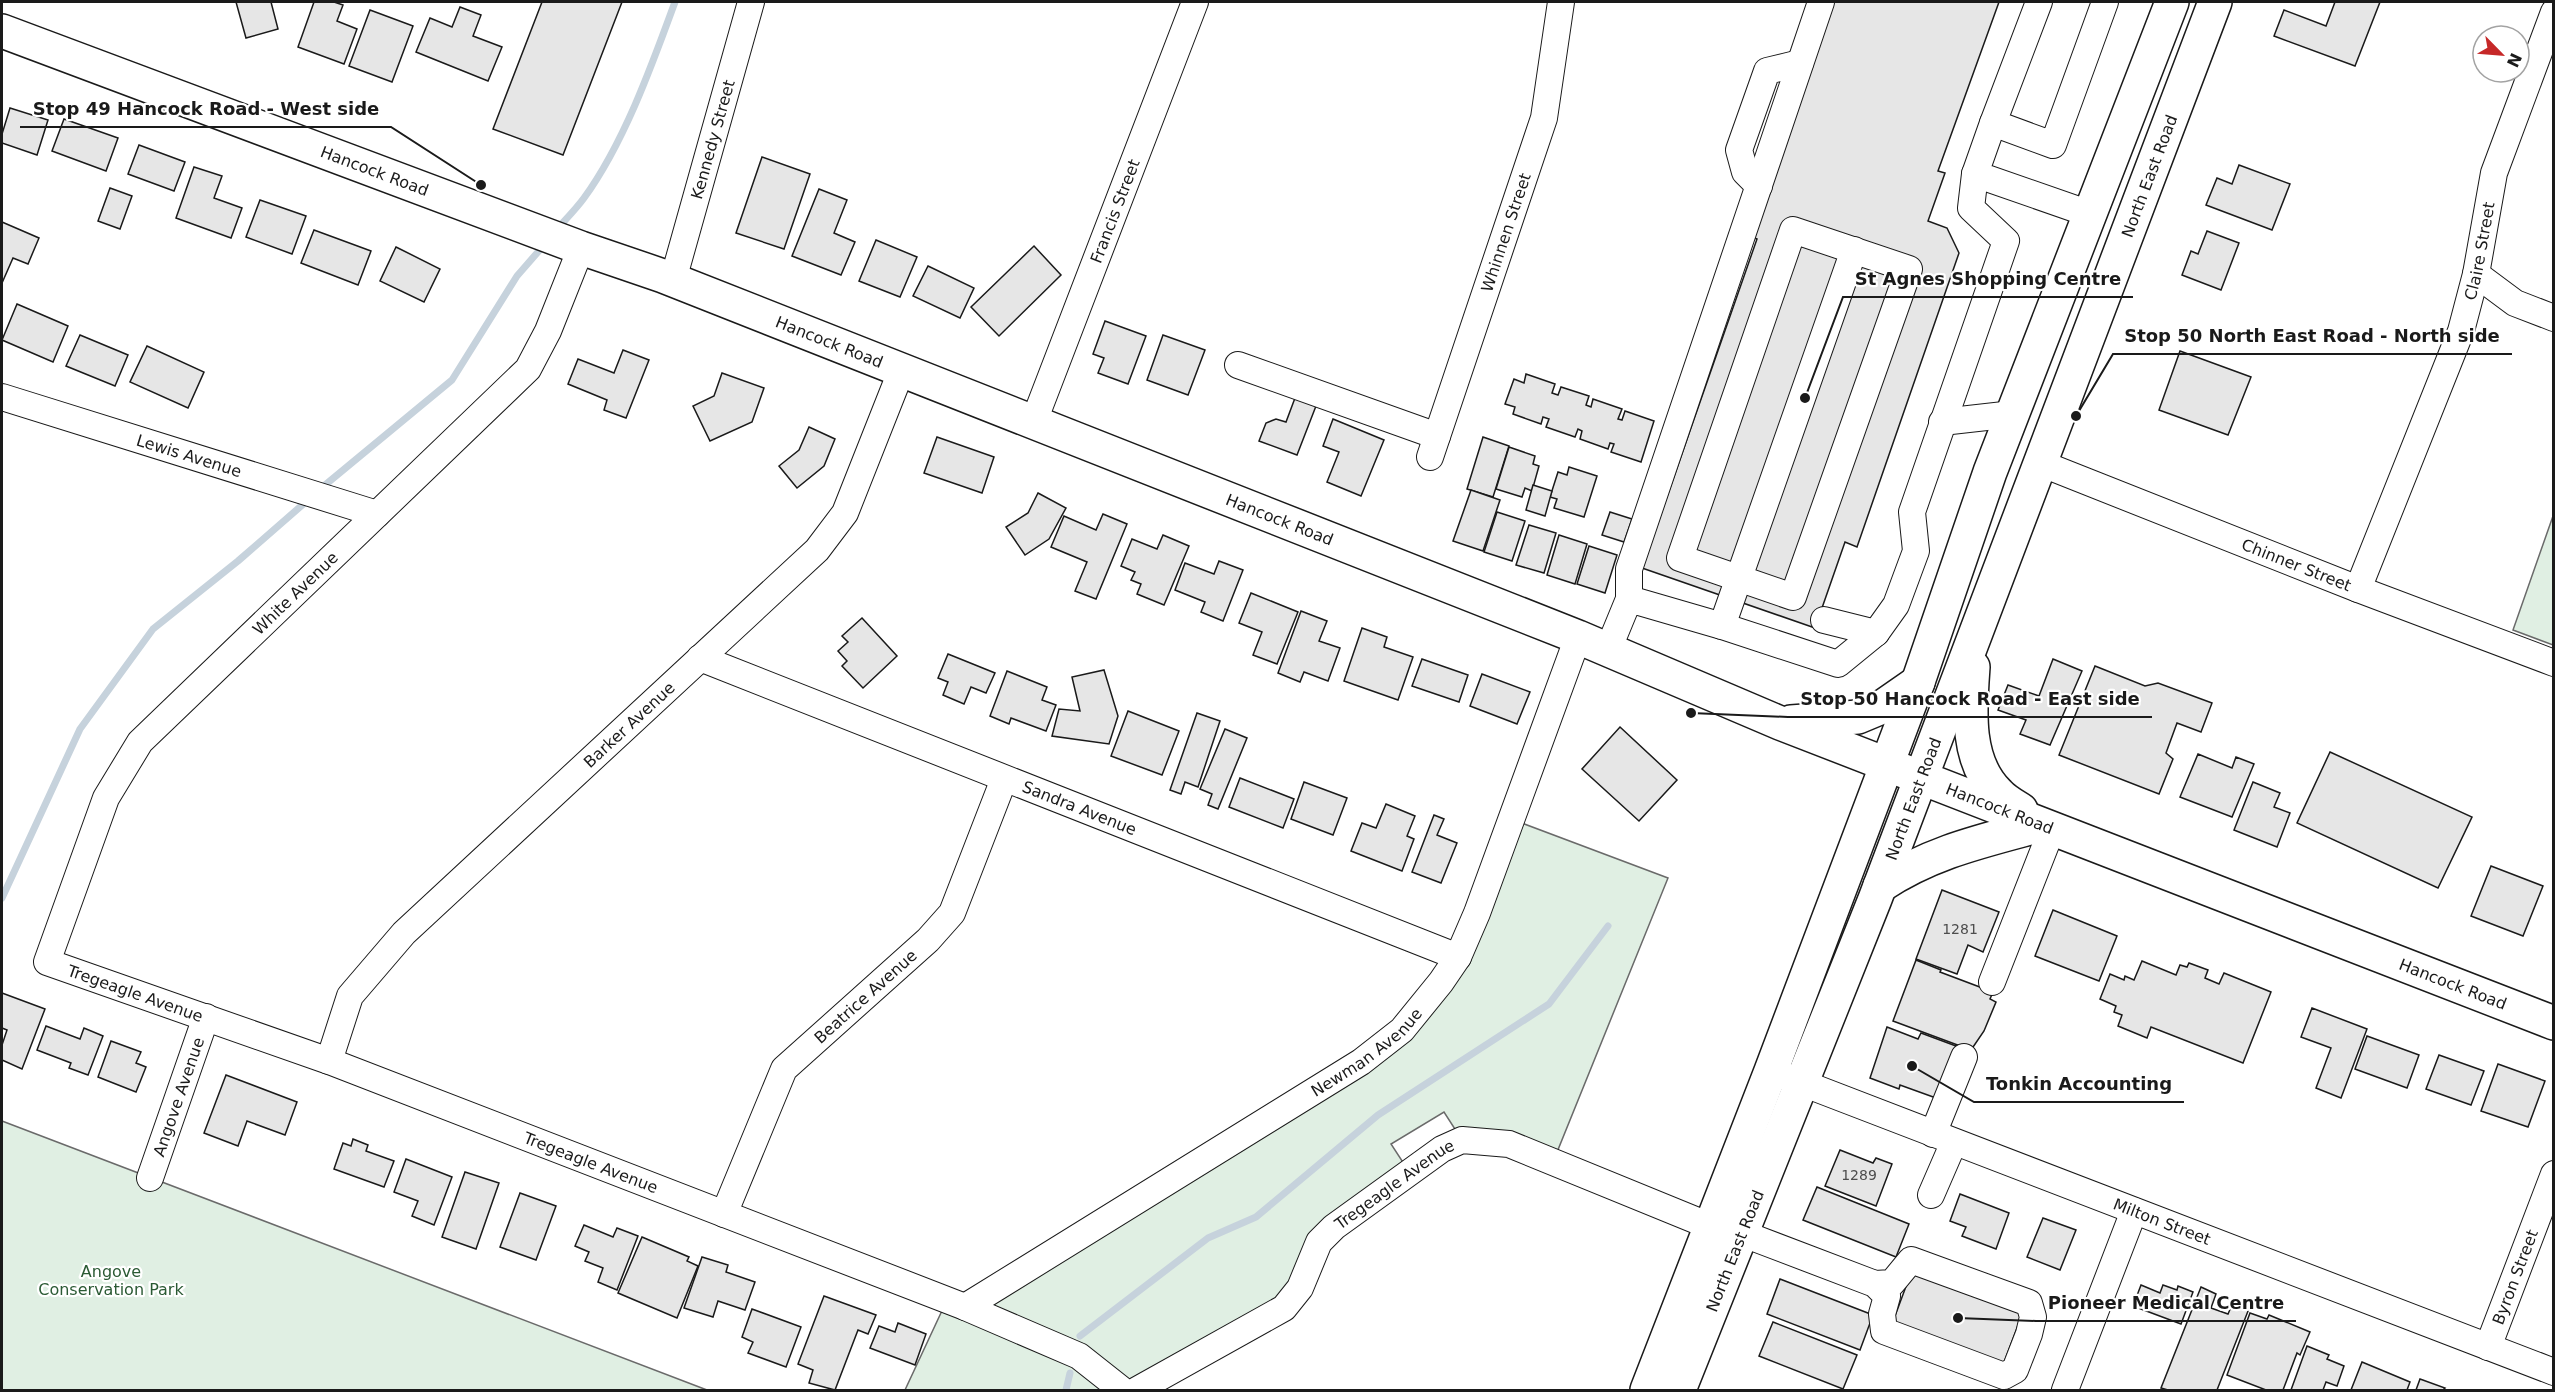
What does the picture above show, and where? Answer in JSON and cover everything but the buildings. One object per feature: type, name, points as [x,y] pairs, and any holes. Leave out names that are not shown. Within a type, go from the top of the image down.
[{"type":"main road","name":"North East Road","points":[[1647,1390],[1730,1232],[1801,1083],[1880,886],[2215,2]]},
{"type":"main road","name":"North East Road","points":[[1679,1390],[1730,1232],[1771,1071],[1918,682],[1964,542],[2090,214],[2165,4]]},
{"type":"main road","name":"Hancock Road","points":[[2,31],[673,280],[902,369],[1608,650],[1780,723],[2553,1023]]},
{"type":"main road","points":[[2090,214],[2109,210],[2168,125]]},
{"type":"main road","points":[[1977,629],[1970,709],[1973,744],[1977,758],[1997,792],[2047,827]]},
{"type":"main road","points":[[1780,723],[1858,717],[1882,707],[1918,682]]},
{"type":"main road","points":[[1880,886],[1917,863],[1941,853],[2047,827]]},
{"type":"street","name":"Kennedy Street","points":[[673,280],[751,2]]},
{"type":"street","name":"Francis Street","points":[[1034,421],[1195,2]]},
{"type":"street","name":"Whinnen Street","points":[[1238,365],[1434,447],[1544,118],[1561,2]]},
{"type":"street","points":[[1608,650],[1629,599],[1629,569],[1821,2]]},
{"type":"street","points":[[1629,599],[1722,626],[1838,664],[1876,633],[1896,606],[1916,551],[1912,512],[2006,241],[1971,208],[1975,174],[2039,2]]},
{"type":"street","points":[[1993,123],[2053,145],[2105,2]]},
{"type":"street","name":"Claire Street","points":[[2358,589],[2461,331],[2476,274],[2494,173],[2553,12]]},
{"type":"street","points":[[1975,174],[2090,214]]},
{"type":"street","points":[[1793,230],[1854,250],[1909,269],[1793,597],[1680,558],[1793,230]]},
{"type":"street","name":"White Avenue","points":[[47,962],[106,798],[140,742],[528,369],[548,331],[574,245]]},
{"type":"street","points":[[1722,626],[1854,250]]},
{"type":"street","points":[[2476,274],[2515,303],[2553,318]]},
{"type":"street","name":"Barker Avenue","points":[[328,1061],[350,996],[404,933],[817,550],[845,513],[902,369]]},
{"type":"street","name":"Lewis Avenue","points":[[2,397],[377,514]]},
{"type":"street","points":[[1942,422],[2013,414]]},
{"type":"street","name":"Chinner Street","points":[[2040,463],[2358,589],[2553,663]]},
{"type":"street","points":[[1824,620],[1876,633]]},
{"type":"street","name":"Newman Avenue","points":[[965,1307],[1361,1062],[1402,1030],[1458,957],[1477,913],[1578,638]]},
{"type":"street","name":"Sandra Avenue","points":[[700,658],[1458,957]]},
{"type":"street","name":"Beatrice Avenue","points":[[724,1214],[784,1069],[928,940],[952,913],[1005,779]]},
{"type":"street","points":[[1992,982],[2047,827]]},
{"type":"street","name":"Tregeagle Avenue","points":[[47,962],[328,1061],[965,1307],[1079,1356],[1122,1390]]},
{"type":"street","name":"Angove Avenue","points":[[150,1178],[206,1017]]},
{"type":"street","points":[[1931,1195],[1964,1058]]},
{"type":"street","name":"Milton Street","points":[[1771,1071],[2553,1372]]},
{"type":"street","name":"Tregeagle Avenue","points":[[1137,1390],[1284,1308],[1300,1288],[1319,1242],[1334,1227],[1442,1149],[1462,1140],[1509,1144],[1730,1232],[1875,1284]]},
{"type":"street","name":"Byron Street","points":[[2488,1347],[2553,1174]]},
{"type":"street","points":[[2065,1390],[2134,1211]]},
{"type":"street","points":[[1911,1260],[2029,1303],[2033,1317],[2015,1370],[2004,1376],[1884,1331],[1882,1314],[1887,1296],[1875,1284],[1892,1282],[1911,1260]]},
{"type":"green space","points":[[2553,516],[2553,645],[2513,630]]},
{"type":"green space","points":[[1511,819],[1668,878],[1553,1162],[1462,1140],[1444,1112],[1391,1144],[1410,1173],[1334,1227],[1300,1288],[1117,1390],[905,1390],[947,1300],[965,1308],[1361,1062],[1441,982]]},
{"type":"green space","name":"Angove Conservation Park","points":[[2,1121],[707,1390],[2,1390]]},
{"type":"waterway","points":[[557,229],[584,198],[612,153],[636,103],[675,2]]},
{"type":"waterway","points":[[319,490],[452,380],[517,276],[544,245]]},
{"type":"waterway","points":[[2,898],[80,729],[153,629],[238,561],[308,500]]},
{"type":"waterway","points":[[1080,1336],[1208,1238],[1256,1217],[1378,1115],[1549,1004],[1608,926]]},
{"type":"waterway","points":[[1066,1390],[1070,1373]]},
{"type":"place","name":"Stop 49 Hancock Road - West side","points":[[481,185]]},
{"type":"place","name":"St Agnes Shopping Centre","points":[[1805,398]]},
{"type":"place","name":"Stop 50 North East Road - North side","points":[[2076,416]]},
{"type":"place","name":"Stop 50 Hancock Road - East side","points":[[1691,713]]},
{"type":"place","name":"Tonkin Accounting","points":[[1912,1066]]},
{"type":"place","name":"Pioneer Medical Centre","points":[[1958,1318]]}]
